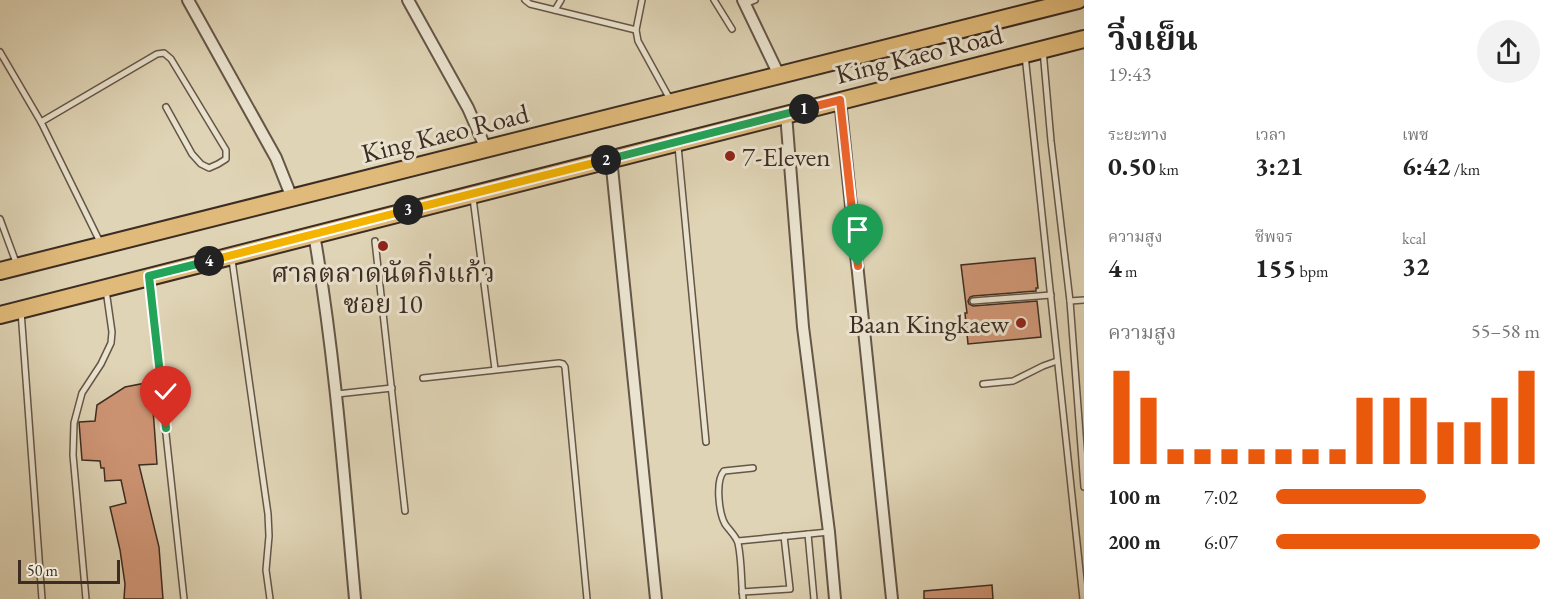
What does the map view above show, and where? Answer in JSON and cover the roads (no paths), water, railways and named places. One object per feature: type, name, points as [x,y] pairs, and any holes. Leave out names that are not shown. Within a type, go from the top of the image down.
[{"type":"main road","name":"King Kaeo Road","points":[[0,271],[779,75],[1047,4],[1078,0]]},
{"type":"main road","name":"King Kaeo Road","points":[[0,315],[1084,39]]},
{"type":"street","points":[[188,0],[276,158],[292,198]]},
{"type":"street","points":[[408,0],[468,108],[486,149]]},
{"type":"street","points":[[748,1],[779,75]]},
{"type":"street","points":[[840,100],[892,599]]},
{"type":"street","points":[[786,114],[803,327],[829,532],[835,599]]},
{"type":"street","points":[[611,158],[656,599]]},
{"type":"street","points":[[314,234],[336,394],[355,599]]},
{"type":"lane","points":[[525,0],[530,4],[636,30]]},
{"type":"lane","points":[[555,10],[561,0]]},
{"type":"lane","points":[[642,0],[636,30],[638,41],[672,102]]},
{"type":"lane","points":[[714,0],[732,29]]},
{"type":"lane","points":[[1043,49],[1051,141],[1070,301],[1084,487]]},
{"type":"lane","points":[[0,52],[41,122],[102,245]]},
{"type":"lane","points":[[41,122],[164,52],[171,58],[226,150],[226,159],[209,168],[201,164],[192,154],[166,107]]},
{"type":"lane","points":[[1025,53],[1083,599]]},
{"type":"lane","points":[[677,141],[706,442]]},
{"type":"lane","points":[[472,194],[495,369]]},
{"type":"lane","points":[[0,219],[17,267]]},
{"type":"lane","points":[[375,241],[405,511]]},
{"type":"lane","points":[[231,255],[268,514],[266,570],[270,599]]},
{"type":"lane","points":[[149,276],[184,599]]},
{"type":"lane","points":[[86,599],[73,455],[74,423],[81,393],[101,364],[111,343],[112,332],[105,288]]},
{"type":"lane","points":[[973,301],[1051,295]]},
{"type":"lane","points":[[1070,301],[1084,300]]},
{"type":"lane","points":[[21,309],[42,599]]},
{"type":"lane","points":[[983,384],[1013,381],[1058,361]]},
{"type":"lane","points":[[423,378],[563,364],[587,599]]},
{"type":"lane","points":[[336,394],[392,388]]},
{"type":"lane","points":[[743,599],[738,541],[724,523],[721,514],[719,484],[724,471],[753,468]]},
{"type":"lane","points":[[738,541],[829,532]]},
{"type":"lane","points":[[808,534],[814,599]]},
{"type":"lane","points":[[742,592],[790,589],[784,536]]},
{"type":"place","name":"7-Eleven","points":[[730,156]]},
{"type":"place","name":"ศาลตลาดนัดกิ่งแก้ว ซอย 10","points":[[383,246]]},
{"type":"place","name":"Baan Kingkaew","points":[[1021,323]]}]
